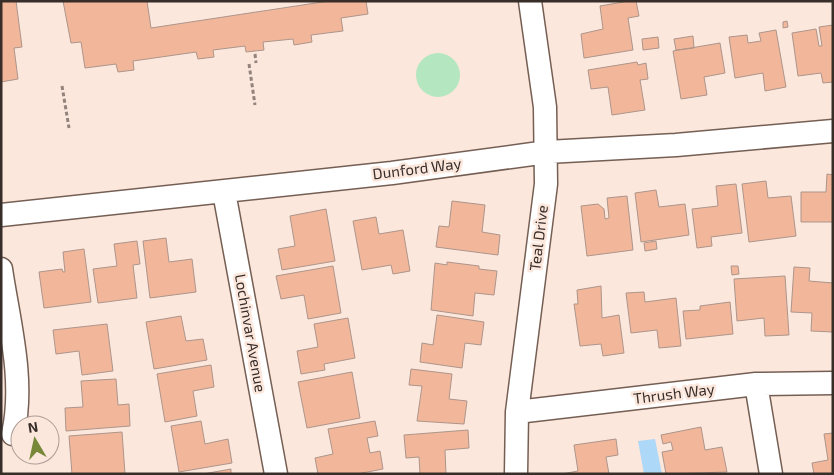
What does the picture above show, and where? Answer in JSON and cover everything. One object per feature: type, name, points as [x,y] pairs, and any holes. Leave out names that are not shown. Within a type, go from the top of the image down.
[{"type":"street","name":"Teal Drive","points":[[516,474],[516,412],[546,186],[545,107],[530,1]]},
{"type":"street","name":"Dunford Way","points":[[1,215],[392,173],[547,152],[676,145],[833,131]]},
{"type":"street","name":"Lochinvar Avenue","points":[[224,192],[276,474]]},
{"type":"street","points":[[1,269],[18,384],[18,415]]},
{"type":"street","name":"Thrush Way","points":[[516,412],[756,384],[833,383]]},
{"type":"street","points":[[756,384],[771,474]]},
{"type":"path","points":[[255,54],[256,63]]},
{"type":"path","points":[[249,64],[254,105]]},
{"type":"path","points":[[62,86],[69,128]]},
{"type":"green space","points":[[434,53],[442,53],[454,59],[460,75],[454,91],[442,97],[434,97],[422,91],[416,79],[416,71],[422,59]]},
{"type":"water","points":[[655,439],[662,474],[644,474],[638,441]]},
{"type":"building","points":[[1,1],[16,1],[22,47],[14,48],[18,79],[1,82]]},
{"type":"building","points":[[63,1],[147,1],[151,28],[329,1],[366,1],[368,14],[341,18],[343,31],[311,35],[312,42],[294,45],[293,39],[263,42],[264,50],[246,52],[245,46],[213,50],[214,57],[198,59],[196,52],[133,61],[134,70],[118,72],[116,64],[85,68],[81,42],[71,43]]},
{"type":"building","points":[[636,1],[639,16],[628,18],[633,50],[584,58],[581,34],[603,29],[600,6]]},
{"type":"building","points":[[787,21],[788,27],[783,28],[783,22]]},
{"type":"building","points":[[833,25],[833,82],[823,83],[821,73],[798,76],[792,33],[816,29],[819,46],[822,46],[819,27]]},
{"type":"building","points":[[776,30],[786,87],[765,91],[763,73],[735,78],[729,37],[747,35],[748,43],[761,41],[759,33]]},
{"type":"building","points":[[693,36],[694,48],[676,50],[674,39]]},
{"type":"building","points":[[658,37],[659,48],[643,50],[642,39]]},
{"type":"building","points":[[720,43],[725,73],[704,77],[707,95],[681,99],[673,51]]},
{"type":"building","points":[[637,62],[638,65],[646,63],[648,79],[640,80],[645,110],[612,115],[608,87],[591,89],[588,70]]},
{"type":"building","points":[[827,174],[833,175],[833,222],[801,222],[801,192],[826,192]]},
{"type":"building","points":[[766,181],[768,198],[791,196],[796,236],[749,242],[742,184]]},
{"type":"building","points":[[736,184],[742,233],[711,237],[712,246],[697,248],[692,209],[718,206],[716,186]]},
{"type":"building","points":[[656,190],[659,207],[685,204],[689,235],[641,242],[635,193]]},
{"type":"building","points":[[627,196],[633,250],[587,256],[581,206],[598,204],[604,209],[605,219],[609,218],[607,198]]},
{"type":"building","points":[[452,201],[485,205],[482,232],[500,235],[498,255],[436,247],[439,226],[449,227]]},
{"type":"building","points":[[326,209],[335,261],[282,270],[278,249],[295,246],[290,216]]},
{"type":"building","points":[[376,217],[379,234],[403,230],[410,271],[393,274],[391,265],[362,270],[353,221]]},
{"type":"building","points":[[166,238],[169,262],[192,259],[196,292],[150,298],[143,241]]},
{"type":"building","points":[[137,241],[140,264],[133,265],[137,298],[98,303],[93,269],[117,266],[114,244]]},
{"type":"building","points":[[656,241],[657,249],[645,251],[644,243]]},
{"type":"building","points":[[84,249],[91,302],[44,308],[39,272],[62,269],[65,272],[63,252]]},
{"type":"building","points":[[447,262],[479,266],[479,269],[497,271],[494,295],[475,293],[473,316],[431,310],[435,263],[447,265]]},
{"type":"building","points":[[333,266],[341,313],[308,319],[304,295],[281,299],[276,276]]},
{"type":"building","points":[[731,266],[738,266],[739,274],[732,275]]},
{"type":"building","points":[[794,267],[810,268],[809,281],[833,283],[833,332],[811,331],[812,313],[791,312]]},
{"type":"building","points":[[785,276],[789,335],[765,336],[764,318],[737,321],[734,279]]},
{"type":"building","points":[[601,286],[602,318],[619,315],[624,353],[603,356],[601,344],[580,346],[574,304],[578,304],[577,290]]},
{"type":"building","points":[[644,292],[645,302],[676,298],[681,346],[659,348],[657,330],[631,333],[626,293]]},
{"type":"building","points":[[730,302],[733,334],[686,339],[683,311],[700,310],[700,306]]},
{"type":"building","points":[[437,315],[484,322],[481,345],[465,343],[462,368],[420,362],[422,343],[433,345]]},
{"type":"building","points":[[181,316],[186,341],[203,339],[207,360],[154,369],[146,322]]},
{"type":"building","points":[[348,318],[355,358],[324,364],[325,370],[301,374],[297,351],[318,347],[314,324]]},
{"type":"building","points":[[107,324],[113,371],[82,375],[79,351],[56,354],[53,330]]},
{"type":"building","points":[[211,365],[214,387],[193,391],[197,416],[165,422],[157,374]]},
{"type":"building","points":[[411,369],[452,374],[449,399],[467,401],[464,424],[417,421],[422,386],[409,385]]},
{"type":"building","points":[[352,372],[360,418],[307,428],[298,382]]},
{"type":"building","points":[[116,379],[118,405],[129,404],[130,426],[66,431],[65,408],[83,407],[81,381]]},
{"type":"building","points":[[201,421],[205,444],[228,439],[232,463],[179,472],[171,426]]},
{"type":"building","points":[[375,421],[378,436],[367,438],[370,453],[380,451],[383,469],[357,474],[318,474],[315,458],[333,454],[328,429]]},
{"type":"building","points":[[701,427],[705,450],[722,447],[727,472],[666,474],[662,452],[673,450],[671,442],[663,444],[661,435]]},
{"type":"building","points":[[468,430],[469,448],[445,450],[446,474],[420,474],[419,457],[406,458],[404,435]]},
{"type":"building","points":[[122,432],[125,474],[72,474],[69,436]]},
{"type":"building","points":[[833,433],[833,474],[814,474],[812,463],[828,460],[824,434]]},
{"type":"building","points":[[616,439],[618,455],[606,457],[609,474],[562,474],[578,471],[574,445]]},
{"type":"building","points":[[231,469],[231,474],[203,474]]}]
